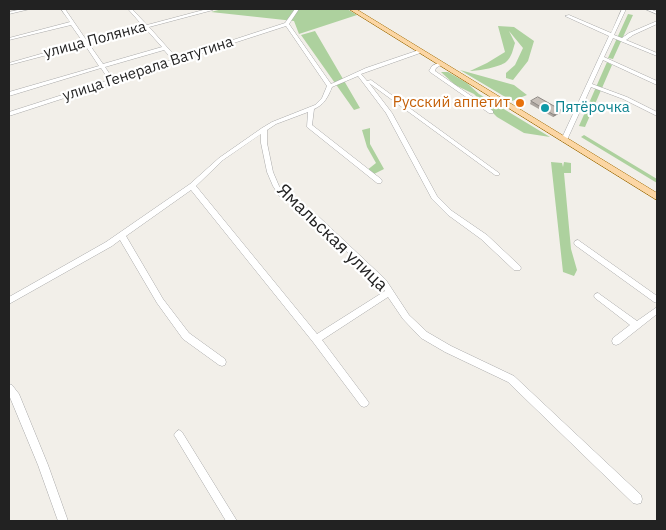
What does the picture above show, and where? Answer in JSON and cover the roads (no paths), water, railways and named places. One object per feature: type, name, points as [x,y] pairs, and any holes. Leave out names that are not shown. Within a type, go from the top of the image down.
[{"type":"main road","points":[[352,9],[657,197]]},
{"type":"street","points":[[9,13],[28,9]]},
{"type":"street","points":[[63,9],[112,81]]},
{"type":"street","points":[[130,9],[173,58]]},
{"type":"street","name":"улица Полянка","points":[[9,64],[198,10],[211,9]]},
{"type":"street","points":[[297,9],[287,24],[330,86]]},
{"type":"street","points":[[564,140],[624,9]]},
{"type":"street","points":[[647,9],[657,13]]},
{"type":"street","points":[[567,16],[657,55]]},
{"type":"street","points":[[622,40],[657,22]]},
{"type":"street","name":"улица Полянка","points":[[9,39],[73,23]]},
{"type":"street","name":"улица Генерала Ватутина","points":[[9,114],[287,24]]},
{"type":"street","points":[[9,94],[164,48]]},
{"type":"street","points":[[9,301],[122,236],[192,186],[221,158],[264,129],[282,119],[311,109],[324,100],[330,86],[368,69],[421,51]]},
{"type":"street","points":[[602,58],[657,83]]},
{"type":"street","points":[[442,63],[434,67],[432,71],[490,112]]},
{"type":"street","points":[[359,74],[497,174]]},
{"type":"street","points":[[359,74],[389,113],[434,197],[450,213],[484,236],[517,268]]},
{"type":"street","points":[[589,85],[625,98],[657,114]]},
{"type":"street","points":[[311,109],[309,126],[379,181]]},
{"type":"street","name":"Ямальская улица","points":[[264,129],[264,143],[270,172],[279,190],[316,218],[383,282],[406,317],[424,334],[448,349],[511,379],[636,499]]},
{"type":"street","points":[[192,186],[316,339],[364,403]]},
{"type":"street","points":[[122,236],[160,301],[186,336],[222,362]]},
{"type":"street","points":[[578,243],[657,300]]},
{"type":"street","points":[[316,339],[389,292]]},
{"type":"street","points":[[598,296],[636,325]]},
{"type":"street","points":[[616,342],[657,310]]},
{"type":"street","points":[[9,388],[14,394],[63,521]]},
{"type":"street","points":[[179,435],[232,521]]},
{"type":"place","name":"Русский аппетит","points":[[520,103]]},
{"type":"place","name":"Пятёрочка","points":[[545,108]]}]
